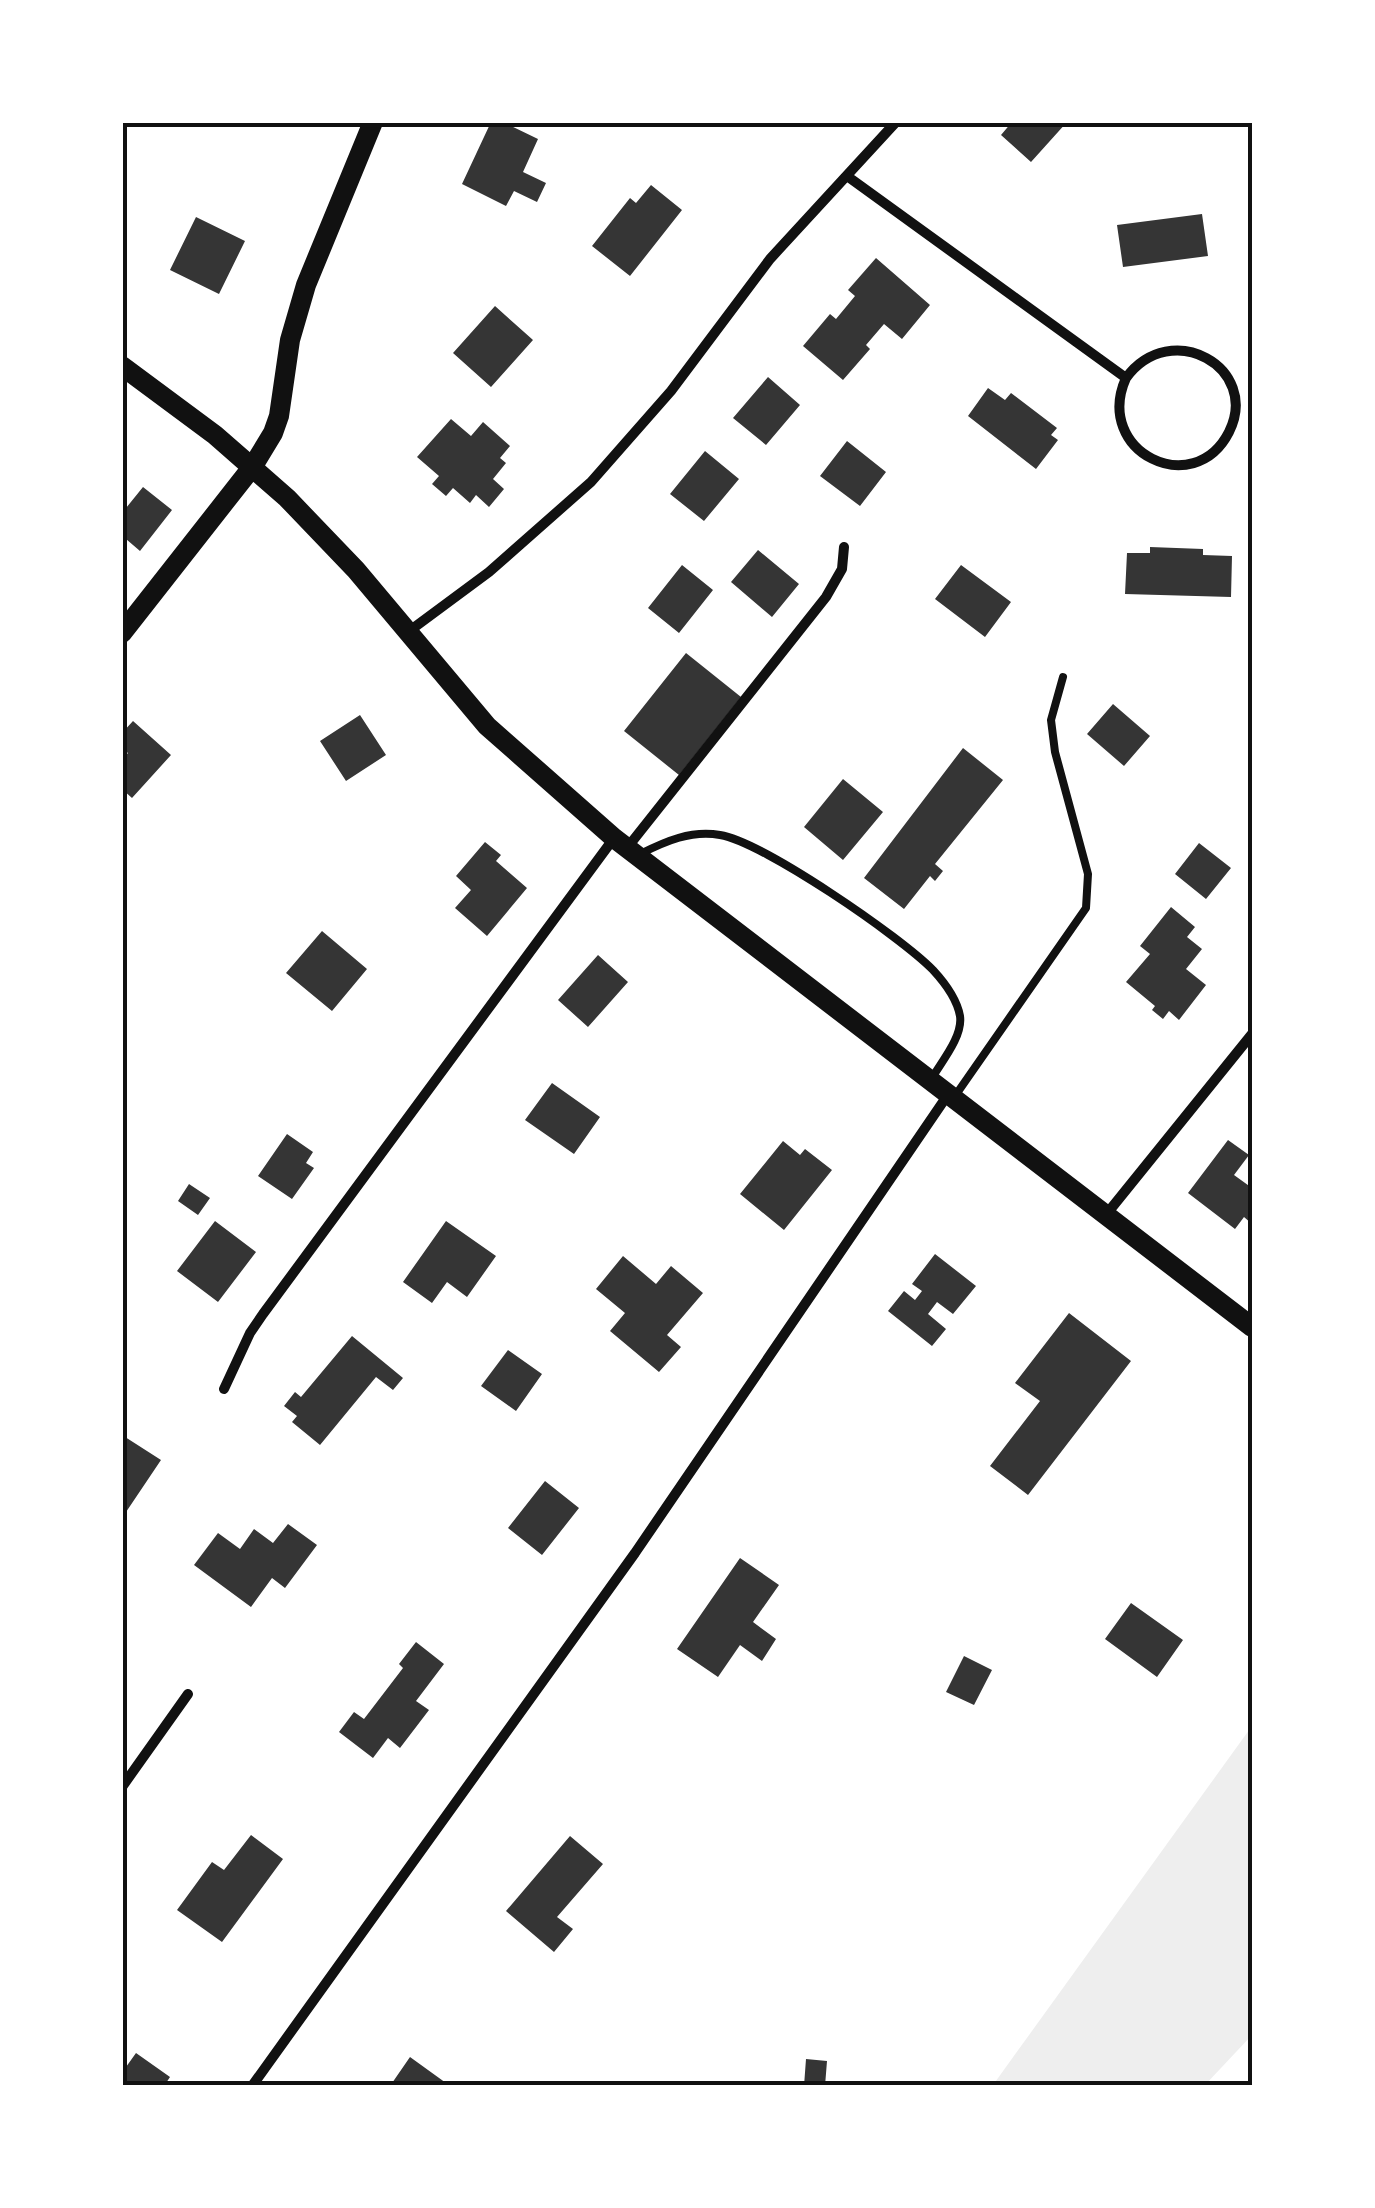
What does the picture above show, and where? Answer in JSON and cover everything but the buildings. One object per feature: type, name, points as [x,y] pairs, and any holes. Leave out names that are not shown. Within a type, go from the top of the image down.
[{"type":"main road","points":[[122,632],[253,466],[274,433],[290,340],[306,286],[373,122]]},
{"type":"main road","points":[[122,366],[253,466],[318,529],[487,726],[626,847],[1252,1327]]},
{"type":"street","points":[[408,633],[489,572],[591,482],[671,391],[770,259],[896,122]]},
{"type":"street","points":[[847,176],[1126,378]]},
{"type":"street","points":[[1186,349],[1211,360],[1234,395],[1235,409],[1227,436],[1198,462],[1172,465],[1148,458],[1122,429],[1118,403],[1126,378],[1134,367],[1158,352],[1186,349]]},
{"type":"street","points":[[224,1390],[263,1314],[626,847],[826,598],[842,570],[844,547]]},
{"type":"street","points":[[1105,1216],[1252,1034]]},
{"type":"street","points":[[252,2086],[634,1553],[950,1098]]},
{"type":"street","points":[[122,1787],[188,1694]]},
{"type":"lane","points":[[950,1098],[1086,908],[1088,874],[1053,736],[1052,720],[1063,677]]},
{"type":"lane","points":[[626,847],[683,836],[717,834],[735,838],[774,858],[917,955],[951,992],[961,1023],[930,1082]]},
{"type":"shaded area","points":[[1252,1726],[1252,2035],[1205,2085],[993,2085]]}]
